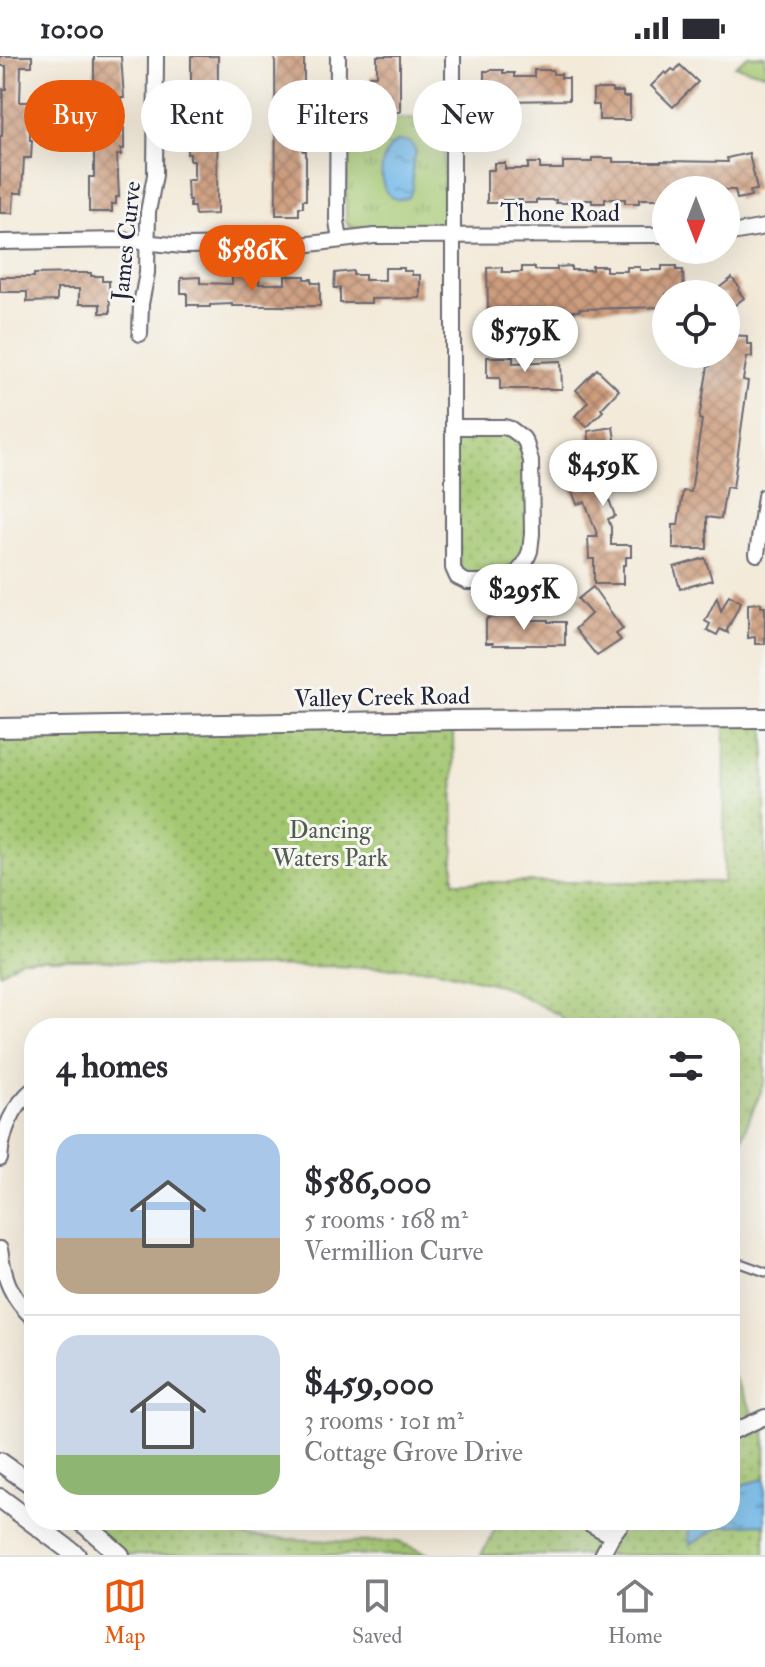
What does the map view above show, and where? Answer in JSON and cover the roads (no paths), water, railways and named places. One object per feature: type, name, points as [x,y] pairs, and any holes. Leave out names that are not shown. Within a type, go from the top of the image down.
[{"type":"main road","name":"Valley Creek Road","points":[[0,728],[765,718]]},
{"type":"main road","points":[[0,1462],[24,1479]]},
{"type":"main road","points":[[0,1498],[24,1516]]},
{"type":"main road","points":[[43,1530],[76,1555]]},
{"type":"main road","points":[[91,1530],[120,1555]]},
{"type":"street","name":"James Curve","points":[[140,334],[141,304],[147,273],[148,212],[155,175],[156,56]]},
{"type":"street","points":[[338,56],[337,221],[340,240]]},
{"type":"street","points":[[453,56],[453,235],[453,427],[453,571],[467,582],[504,581],[515,575],[525,563],[532,542],[532,475],[526,443],[511,429],[504,427],[453,427]]},
{"type":"street","points":[[740,233],[763,232]]},
{"type":"street","name":"Thone Road","points":[[0,242],[122,240],[183,246],[305,244],[374,236],[652,235]]},
{"type":"street","points":[[757,554],[765,496]]},
{"type":"street","points":[[0,1159],[6,1128],[15,1108],[24,1099]]},
{"type":"street","points":[[0,1249],[7,1299],[24,1312]]},
{"type":"street","points":[[740,1428],[765,1417]]},
{"type":"street","points":[[601,1530],[612,1536]]},
{"type":"street","points":[[602,1555],[616,1530]]},
{"type":"lane","points":[[743,1264],[765,1272]]},
{"type":"water","points":[[397,142],[410,142],[413,152],[416,152],[412,169],[413,188],[409,197],[398,199],[390,196],[382,178],[385,156],[387,152],[397,152]]},
{"type":"water","points":[[765,1479],[765,1526],[740,1525],[740,1487]]},
{"type":"water","points":[[689,1530],[714,1530],[690,1545]]},
{"type":"park label","name":"Dancing Waters Park","points":[[330,844]]}]
